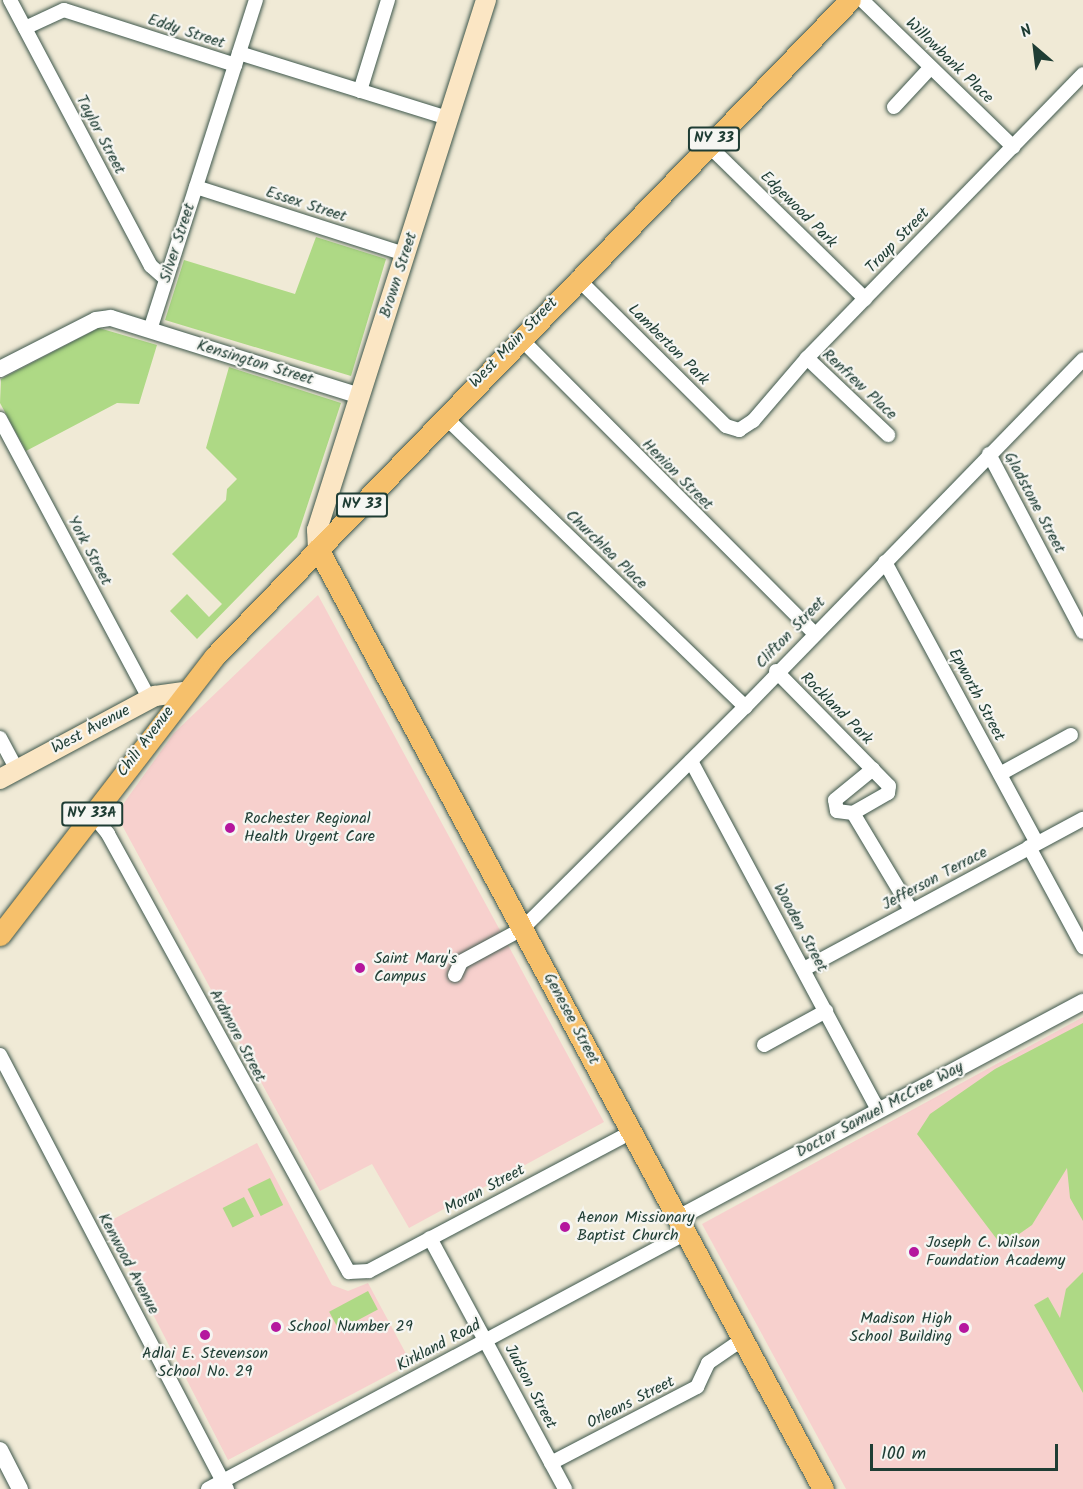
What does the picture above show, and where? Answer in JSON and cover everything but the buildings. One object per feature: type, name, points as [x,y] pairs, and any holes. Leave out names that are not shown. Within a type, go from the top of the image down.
[{"type":"main road","name":"Brown Street","points":[[318,549],[317,530],[486,0]]},
{"type":"main road","name":"West Main Street","points":[[184,692],[444,416],[850,0]]},
{"type":"main road","name":"Genesee Street","points":[[318,549],[823,1489]]},
{"type":"main road","name":"West Avenue","points":[[8,775],[149,698],[170,691],[184,692]]},
{"type":"main road","name":"Chili Avenue","points":[[0,935],[184,692]]},
{"type":"street","name":"Taylor Street","points":[[10,0],[152,269],[166,279]]},
{"type":"street","name":"Silver Street","points":[[150,330],[256,0]]},
{"type":"street","points":[[360,91],[388,0]]},
{"type":"street","name":"Willowbank Place","points":[[862,0],[1012,147]]},
{"type":"street","name":"Eddy Street","points":[[25,28],[64,10],[360,91],[448,118]]},
{"type":"street","points":[[894,107],[932,67]]},
{"type":"street","name":"Troup Street","points":[[738,430],[753,421],[807,358],[1083,74]]},
{"type":"street","name":"Edgewood Park","points":[[708,145],[865,299]]},
{"type":"street","name":"Essex Street","points":[[196,187],[405,254]]},
{"type":"street","name":"Lamberton Park","points":[[577,278],[726,426],[738,430]]},
{"type":"street","points":[[0,369],[99,318],[111,318],[150,330]]},
{"type":"street","name":"Kensington Street","points":[[150,330],[360,396]]},
{"type":"street","name":"Henion Street","points":[[520,338],[814,633]]},
{"type":"street","name":"Renfrew Place","points":[[807,358],[888,435]]},
{"type":"street","name":"Clifton Street","points":[[455,975],[462,962],[522,929],[745,707],[776,671],[1083,359]]},
{"type":"street","name":"Churchlea Place","points":[[444,416],[745,707]]},
{"type":"street","name":"York Street","points":[[0,418],[149,698]]},
{"type":"street","name":"Gladstone Street","points":[[989,454],[1083,632]]},
{"type":"street","name":"Epworth Street","points":[[885,562],[1000,774],[1083,947]]},
{"type":"street","name":"Rockland Park","points":[[776,671],[873,770],[890,790],[853,813],[837,811],[835,800],[873,770]]},
{"type":"street","points":[[1000,774],[1071,735]]},
{"type":"street","points":[[0,738],[8,775]]},
{"type":"street","name":"Wooden Street","points":[[691,761],[879,1111]]},
{"type":"street","name":"Rockland Park","points":[[853,813],[911,910]]},
{"type":"street","name":"Ardmore Street","points":[[92,814],[108,834],[342,1264],[353,1274]]},
{"type":"street","name":"Jefferson Terrace","points":[[804,969],[1083,819]]},
{"type":"street","name":"Doctor Samuel McCree Way","points":[[682,1226],[879,1111],[1083,1002]]},
{"type":"street","points":[[764,1045],[826,1011]]},
{"type":"street","name":"Kenwood Avenue","points":[[0,1055],[225,1485]]},
{"type":"street","name":"Moran Street","points":[[353,1274],[369,1271],[632,1132]]},
{"type":"street","name":"Kirkland Road","points":[[208,1489],[225,1485],[486,1340],[682,1226]]},
{"type":"street","name":"Judson Street","points":[[430,1238],[565,1489]]},
{"type":"street","name":"Orleans Street","points":[[551,1463],[698,1387],[708,1363],[743,1340]]},
{"type":"street","points":[[0,1450],[20,1489]]},
{"type":"shaded area","name":"Saint Mary's Campus","points":[[318,595],[604,1122],[409,1228],[372,1164],[320,1191],[116,814],[174,733]]},
{"type":"shaded area","points":[[1083,1017],[1083,1489],[846,1489],[702,1224]]},
{"type":"shaded area","name":"School Number 29","points":[[257,1143],[332,1285],[348,1291],[368,1283],[411,1363],[228,1460],[106,1223]]},
{"type":"green space","points":[[316,237],[386,259],[351,376],[165,320],[184,260],[295,294]]},
{"type":"green space","points":[[99,328],[157,345],[139,404],[117,403],[26,451],[0,403],[1,379]]},
{"type":"green space","points":[[229,367],[341,403],[297,537],[197,639],[170,611],[187,594],[209,617],[222,604],[172,554],[226,500],[227,489],[237,479],[206,448]]},
{"type":"green space","points":[[1083,1023],[1083,1221],[1070,1198],[1067,1168],[1032,1225],[1002,1246],[917,1134],[930,1114],[995,1069]]},
{"type":"green space","points":[[270,1178],[283,1205],[261,1216],[248,1189]]},
{"type":"green space","points":[[244,1197],[254,1217],[233,1227],[223,1208]]},
{"type":"green space","points":[[1083,1272],[1083,1393],[1034,1305],[1048,1297],[1060,1318],[1066,1289]]},
{"type":"green space","points":[[368,1291],[378,1310],[339,1330],[329,1312]]},
{"type":"place","name":"Rochester Regional Health Urgent Care","points":[[230,828]]},
{"type":"place","name":"Saint Mary's Campus","points":[[360,968]]},
{"type":"place","name":"Aenon Missionary Baptist Church","points":[[565,1227]]},
{"type":"place","name":"Joseph C. Wilson Foundation Academy","points":[[914,1252]]},
{"type":"place","name":"School Number 29","points":[[276,1327]]},
{"type":"place","name":"Madison High School Building","points":[[964,1328]]},
{"type":"place","name":"Adlai E. Stevenson School No. 29","points":[[205,1335]]}]
